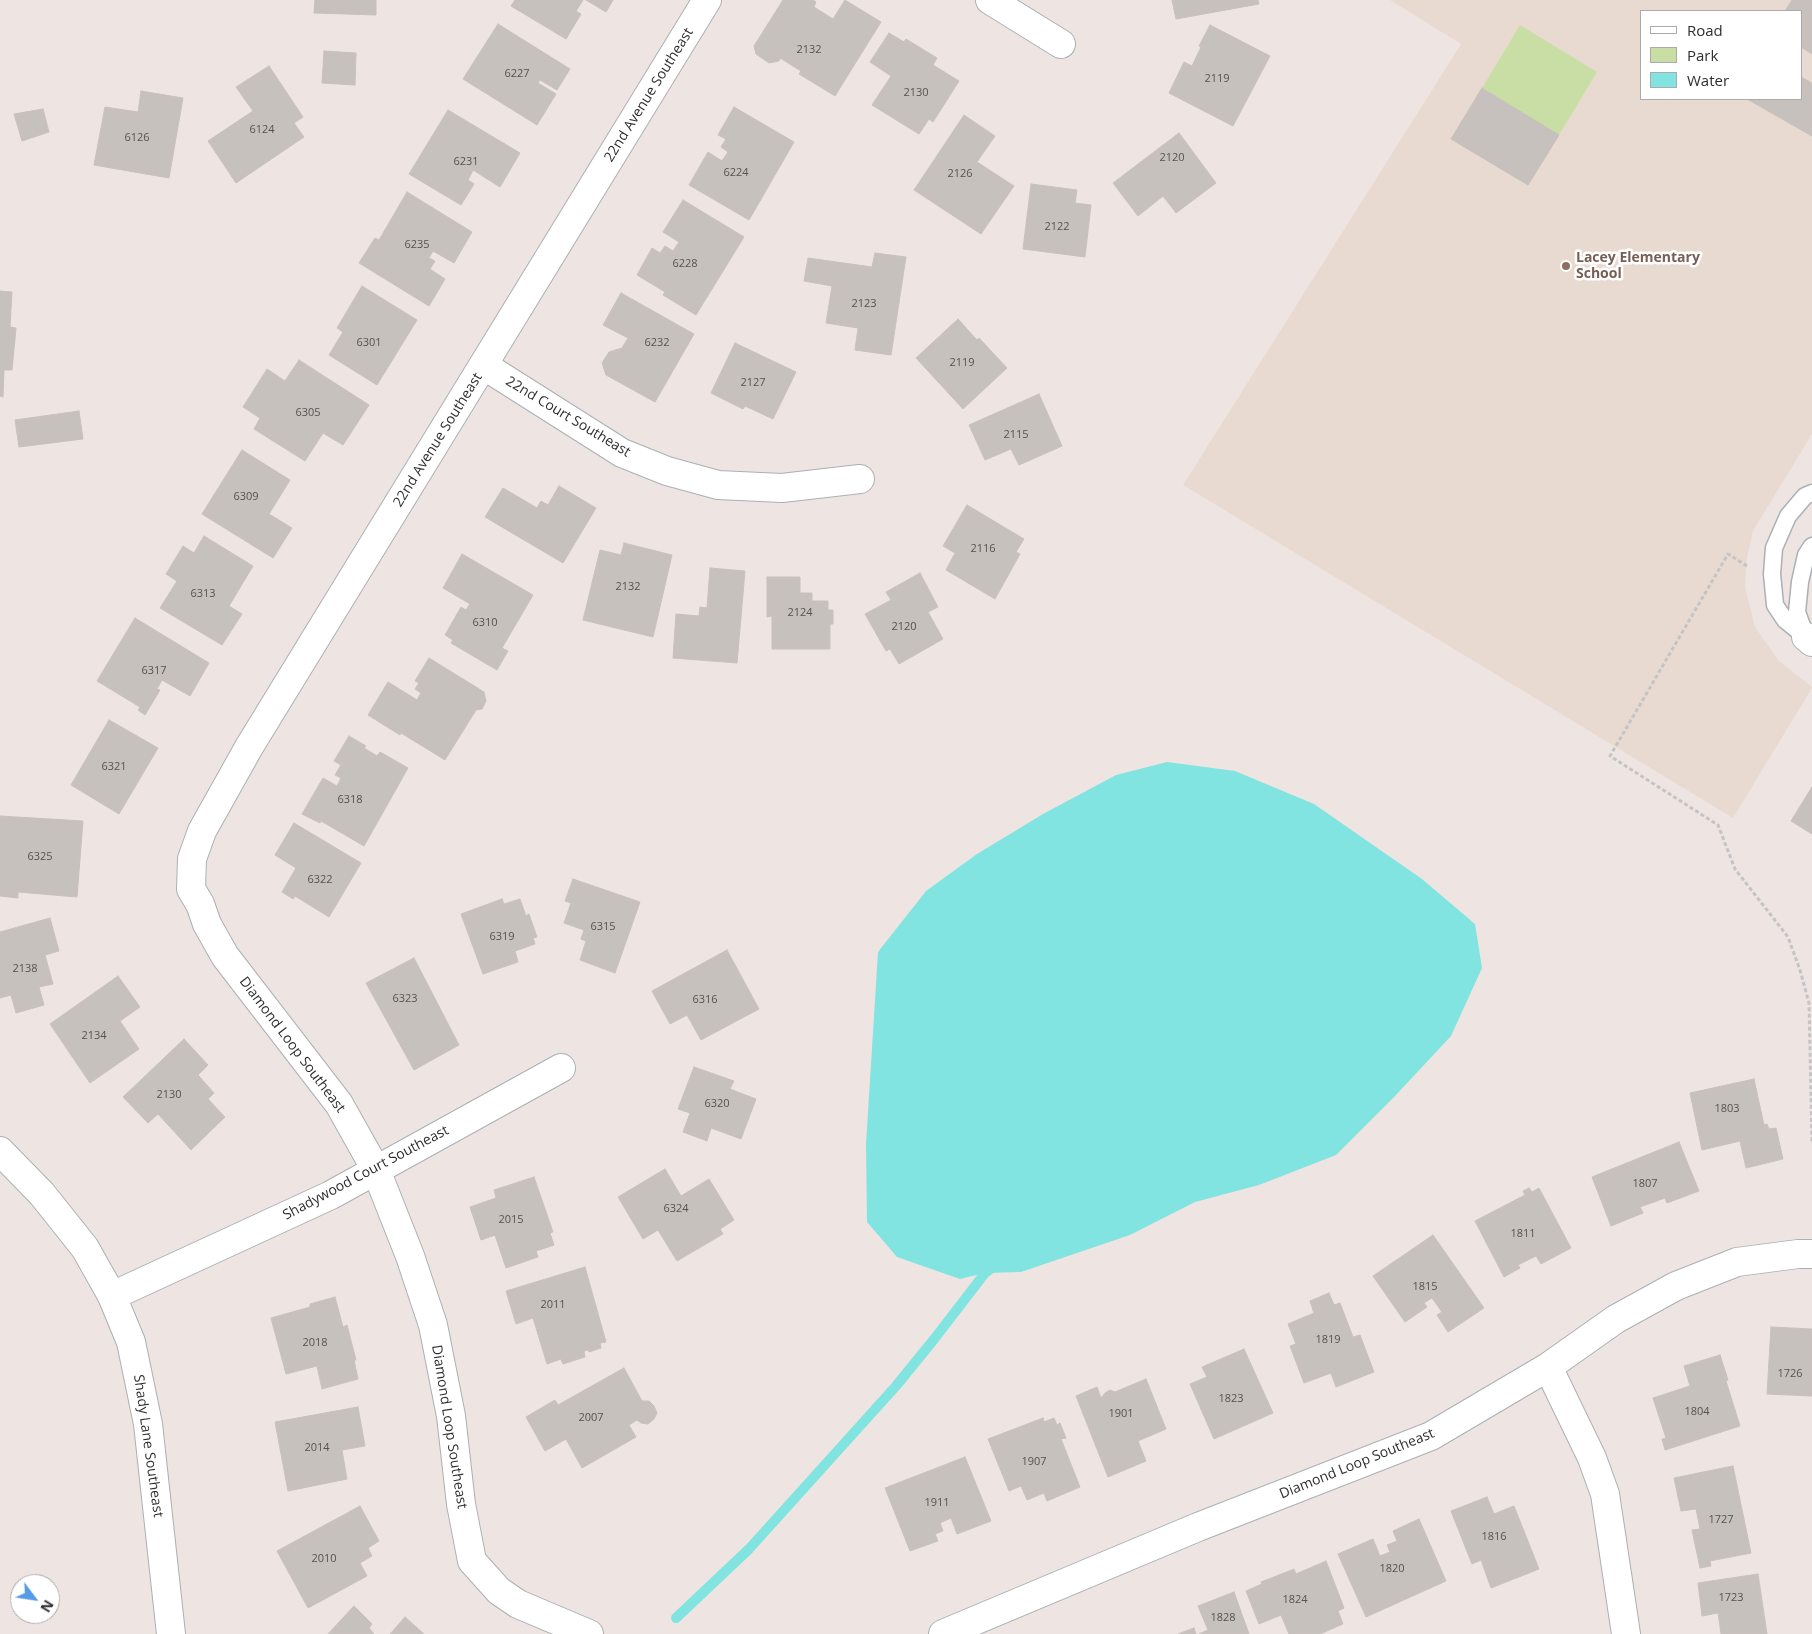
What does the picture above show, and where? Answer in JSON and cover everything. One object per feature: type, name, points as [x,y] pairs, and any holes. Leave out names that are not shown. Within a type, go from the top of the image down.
[{"type":"street","name":"22nd Avenue Southeast","points":[[192,889],[192,858],[202,831],[249,747],[708,0]]},
{"type":"street","points":[[990,0],[1060,44]]},
{"type":"street","name":"22nd Court Southeast","points":[[483,365],[622,453],[667,471],[718,485],[782,488],[860,479]]},
{"type":"street","name":"Diamond Loop Southeast","points":[[192,889],[225,956],[339,1104],[376,1170],[410,1256],[433,1324],[451,1416],[461,1504],[472,1561],[499,1591],[518,1604],[589,1634]]},
{"type":"street","name":"Shadywood Court Southeast","points":[[112,1296],[331,1195],[560,1068]]},
{"type":"street","name":"Shady Lane Southeast","points":[[0,1151],[42,1194],[85,1248],[112,1296],[131,1342],[148,1424],[170,1634]]},
{"type":"street","name":"Diamond Loop Southeast","points":[[942,1634],[1198,1527],[1431,1436],[1548,1367],[1616,1318],[1676,1286],[1737,1262],[1812,1254]]},
{"type":"street","points":[[1548,1367],[1592,1458],[1605,1494],[1626,1634]]},
{"type":"lane","points":[[1809,639],[1785,620],[1775,605],[1772,574],[1774,548],[1788,516],[1805,496],[1812,493]]},
{"type":"lane","points":[[1809,639],[1797,612],[1800,582],[1806,555],[1812,546]]},
{"type":"path","points":[[1773,583],[1728,554],[1610,756],[1718,825],[1735,869],[1788,937],[1800,970],[1808,1003],[1812,1143]]},
{"type":"shaded area","name":"Lacey Elementary School","points":[[1390,0],[1812,0],[1812,434],[1753,531],[1747,558],[1745,587],[1755,627],[1779,661],[1812,688],[1733,818],[1183,485],[1461,44]]},
{"type":"green space","points":[[1520,25],[1597,72],[1559,135],[1482,88]]},
{"type":"water","points":[[1167,762],[1235,771],[1314,804],[1422,879],[1475,924],[1482,968],[1451,1036],[1336,1155],[1259,1185],[1195,1202],[1130,1235],[1021,1272],[985,1273],[960,1279],[897,1257],[867,1222],[866,1144],[878,952],[926,891],[977,854],[1043,814],[1116,775]]},
{"type":"building","points":[[315,0],[376,0],[376,15],[314,13]]},
{"type":"building","points":[[515,0],[583,0],[576,11],[581,14],[566,39],[511,6]]},
{"type":"building","points":[[586,0],[613,0],[606,12]]},
{"type":"building","points":[[783,0],[813,0],[816,2],[814,7],[833,19],[845,0],[881,22],[835,96],[799,74],[801,71],[780,58],[779,61],[769,63],[756,54],[754,46]]},
{"type":"building","points":[[1172,0],[1258,0],[1259,4],[1176,19]]},
{"type":"building","points":[[1792,0],[1812,0],[1812,54],[1802,48],[1802,10],[1786,10]]},
{"type":"building","points":[[498,24],[570,69],[557,90],[540,80],[538,83],[556,94],[537,125],[463,79]]},
{"type":"building","points":[[1210,25],[1270,56],[1233,126],[1169,93],[1184,62],[1192,66],[1201,47],[1199,46]]},
{"type":"building","points":[[889,33],[904,42],[906,39],[937,58],[933,65],[959,81],[933,122],[929,119],[919,134],[872,105],[891,76],[870,62]]},
{"type":"building","points":[[324,51],[356,53],[355,85],[322,83]]},
{"type":"building","points":[[269,66],[303,117],[294,123],[304,137],[236,183],[208,141],[253,111],[236,87]]},
{"type":"building","points":[[1802,78],[1812,83],[1812,136],[1749,100],[1802,100]]},
{"type":"building","points":[[1482,88],[1559,135],[1528,185],[1451,139]]},
{"type":"building","points":[[141,91],[183,98],[169,178],[94,165],[105,107],[138,112]]},
{"type":"building","points":[[734,107],[794,142],[749,220],[689,185],[708,152],[722,161],[728,152],[721,147],[726,139],[718,135]]},
{"type":"building","points":[[43,109],[49,132],[22,141],[14,114]]},
{"type":"building","points":[[448,110],[520,153],[500,187],[473,170],[468,180],[474,184],[461,205],[409,174]]},
{"type":"building","points":[[964,115],[995,136],[977,162],[1014,186],[981,234],[914,190]]},
{"type":"building","points":[[1179,133],[1216,183],[1176,213],[1163,196],[1138,216],[1113,183]]},
{"type":"building","points":[[1031,184],[1077,190],[1075,203],[1091,205],[1085,257],[1023,249]]},
{"type":"building","points":[[407,192],[472,232],[454,263],[433,251],[429,258],[435,261],[430,269],[445,279],[429,306],[359,263],[375,238],[379,240]]},
{"type":"building","points":[[683,200],[744,237],[696,315],[663,295],[665,292],[637,275],[652,248],[660,253],[665,246],[673,251],[679,242],[663,232]]},
{"type":"building","points":[[875,253],[906,257],[891,355],[855,350],[858,328],[826,323],[832,286],[804,281],[808,258],[872,267]]},
{"type":"building","points":[[362,286],[417,320],[377,385],[329,355],[343,332],[337,328]]},
{"type":"building","points":[[0,291],[12,292],[10,327],[16,328],[12,370],[4,370],[3,397],[0,396]]},
{"type":"building","points":[[621,293],[694,334],[655,402],[606,375],[602,363],[609,352],[622,348],[628,338],[603,325]]},
{"type":"building","points":[[958,319],[1007,368],[963,409],[916,358]]},
{"type":"building","points":[[735,343],[796,372],[773,419],[745,406],[743,409],[711,393]]},
{"type":"building","points":[[299,360],[369,405],[343,445],[323,433],[305,461],[254,429],[260,418],[243,407],[267,369],[285,381]]},
{"type":"building","points":[[1039,394],[1062,446],[1019,465],[1011,449],[985,460],[969,425]]},
{"type":"building","points":[[79,411],[83,439],[19,447],[15,420]]},
{"type":"building","points":[[242,450],[290,480],[269,514],[292,528],[273,558],[202,514]]},
{"type":"building","points":[[559,486],[596,508],[563,563],[485,517],[503,488],[537,508],[541,501],[548,505]]},
{"type":"building","points":[[967,505],[1024,539],[1016,552],[1020,554],[995,599],[946,570],[955,553],[943,546]]},
{"type":"building","points":[[204,536],[253,566],[229,606],[242,614],[222,645],[160,608],[177,581],[166,574],[183,546],[194,553]]},
{"type":"building","points":[[624,543],[672,555],[653,637],[583,620],[600,550],[621,555]]},
{"type":"building","points":[[462,554],[533,595],[502,648],[508,651],[497,670],[451,643],[453,640],[445,635],[461,607],[466,610],[470,604],[443,588]]},
{"type":"building","points":[[710,568],[745,571],[737,663],[673,658],[676,614],[699,616],[700,607],[707,608]]},
{"type":"building","points":[[920,573],[938,607],[928,612],[943,639],[899,664],[890,649],[886,651],[865,614],[891,600],[886,592]]},
{"type":"building","points":[[767,577],[800,577],[800,593],[812,593],[812,601],[828,601],[828,610],[833,610],[833,624],[830,624],[830,649],[772,649],[772,616],[767,617]]},
{"type":"building","points":[[135,618],[209,663],[190,696],[162,680],[157,689],[160,690],[145,715],[138,710],[140,707],[97,681]]},
{"type":"building","points":[[429,658],[484,692],[486,701],[482,709],[476,710],[445,760],[368,715],[388,682],[417,700],[421,693],[415,689],[419,683],[415,681]]},
{"type":"building","points":[[109,720],[158,748],[119,814],[71,785]]},
{"type":"building","points":[[349,736],[366,746],[364,748],[377,756],[380,752],[408,768],[364,846],[321,821],[320,823],[302,814],[323,778],[337,786],[341,778],[335,775],[341,765],[334,761]]},
{"type":"building","points":[[1812,787],[1812,834],[1791,821]]},
{"type":"building","points":[[0,816],[83,821],[77,897],[18,892],[18,898],[0,896]]},
{"type":"building","points":[[294,823],[361,863],[329,917],[295,896],[293,899],[282,892],[296,868],[275,855]]},
{"type":"building","points":[[573,879],[640,902],[615,973],[580,960],[586,941],[581,939],[584,930],[564,923],[571,903],[565,901]]},
{"type":"building","points":[[502,899],[504,904],[520,899],[526,916],[529,914],[537,937],[533,938],[535,944],[515,951],[518,962],[483,974],[461,914]]},
{"type":"building","points":[[50,918],[59,951],[45,955],[53,984],[39,987],[44,1005],[16,1013],[11,995],[0,998],[0,932]]},
{"type":"building","points":[[727,950],[759,1009],[701,1040],[687,1015],[670,1024],[652,991]]},
{"type":"building","points":[[414,958],[459,1045],[414,1070],[366,983]]},
{"type":"building","points":[[118,976],[140,1007],[120,1021],[139,1049],[90,1083],[50,1024]]},
{"type":"building","points":[[184,1039],[208,1065],[198,1075],[214,1093],[208,1099],[225,1117],[191,1150],[158,1114],[148,1123],[123,1097]]},
{"type":"building","points":[[694,1067],[734,1081],[730,1089],[756,1099],[741,1139],[711,1128],[707,1141],[683,1132],[690,1113],[678,1109]]},
{"type":"building","points":[[1754,1079],[1764,1125],[1767,1124],[1769,1129],[1776,1128],[1783,1159],[1746,1168],[1740,1141],[1702,1150],[1690,1093]]},
{"type":"building","points":[[1679,1142],[1699,1191],[1667,1203],[1665,1198],[1640,1207],[1643,1213],[1611,1226],[1592,1177]]},
{"type":"building","points":[[665,1169],[681,1196],[709,1179],[734,1220],[720,1229],[723,1234],[677,1261],[658,1230],[643,1239],[618,1197]]},
{"type":"building","points":[[534,1177],[553,1232],[550,1233],[554,1245],[536,1251],[538,1257],[506,1268],[495,1235],[481,1240],[470,1207],[496,1198],[494,1190]]},
{"type":"building","points":[[1529,1188],[1532,1192],[1539,1188],[1571,1248],[1541,1264],[1536,1256],[1518,1265],[1520,1268],[1504,1277],[1475,1221],[1525,1195],[1523,1191]]},
{"type":"building","points":[[1433,1235],[1484,1308],[1448,1332],[1437,1315],[1442,1312],[1432,1298],[1424,1303],[1427,1307],[1405,1322],[1373,1276]]},
{"type":"building","points":[[585,1267],[606,1342],[600,1343],[601,1348],[589,1352],[588,1350],[584,1351],[585,1357],[563,1364],[561,1359],[547,1364],[533,1318],[516,1324],[506,1291]]},
{"type":"building","points":[[1329,1293],[1334,1305],[1340,1303],[1353,1337],[1360,1335],[1374,1372],[1336,1387],[1331,1373],[1304,1383],[1290,1346],[1296,1344],[1288,1324],[1314,1313],[1310,1301]]},
{"type":"building","points":[[335,1297],[343,1327],[347,1325],[356,1360],[354,1360],[358,1379],[322,1389],[317,1366],[286,1374],[271,1318],[310,1307],[310,1304]]},
{"type":"building","points":[[1771,1327],[1812,1329],[1812,1396],[1767,1394]]},
{"type":"building","points":[[1244,1349],[1273,1413],[1214,1439],[1190,1384],[1207,1377],[1202,1367]]},
{"type":"building","points":[[1720,1355],[1740,1426],[1665,1450],[1662,1439],[1666,1438],[1653,1398],[1690,1386],[1684,1366]]},
{"type":"building","points":[[624,1368],[642,1401],[649,1401],[654,1406],[657,1413],[654,1419],[648,1424],[637,1420],[629,1425],[636,1437],[582,1468],[566,1439],[545,1451],[526,1417],[555,1400],[558,1405]]},
{"type":"building","points":[[1146,1379],[1166,1429],[1138,1441],[1146,1461],[1108,1477],[1076,1396],[1097,1387],[1101,1398],[1110,1390],[1115,1392]]},
{"type":"building","points":[[358,1407],[365,1446],[342,1450],[347,1479],[288,1491],[275,1422]]},
{"type":"building","points":[[1043,1418],[1044,1422],[1054,1418],[1057,1425],[1060,1423],[1066,1438],[1061,1439],[1080,1487],[1047,1501],[1044,1493],[1027,1500],[1021,1486],[1009,1491],[988,1439]]},
{"type":"building","points":[[965,1457],[991,1521],[957,1534],[951,1518],[940,1523],[943,1531],[935,1534],[938,1541],[910,1551],[885,1488]]},
{"type":"building","points":[[1733,1466],[1751,1553],[1710,1561],[1711,1566],[1700,1568],[1692,1530],[1700,1529],[1696,1509],[1681,1511],[1674,1478]]},
{"type":"building","points":[[1487,1497],[1494,1514],[1514,1506],[1539,1569],[1491,1588],[1481,1560],[1472,1564],[1451,1511]]},
{"type":"building","points":[[360,1506],[379,1541],[368,1548],[372,1556],[360,1563],[367,1576],[308,1608],[277,1551]]},
{"type":"building","points":[[1419,1519],[1446,1581],[1366,1617],[1338,1554],[1373,1539],[1380,1556],[1390,1552],[1387,1545],[1397,1541],[1393,1531]]},
{"type":"building","points":[[1326,1561],[1344,1608],[1338,1611],[1343,1624],[1320,1634],[1289,1634],[1281,1615],[1259,1624],[1246,1591],[1262,1584],[1261,1582],[1294,1569],[1296,1574]]},
{"type":"building","points":[[1758,1574],[1767,1634],[1721,1634],[1718,1613],[1702,1616],[1698,1583]]},
{"type":"building","points":[[1234,1592],[1249,1634],[1199,1634],[1208,1630],[1198,1606]]},
{"type":"building","points":[[354,1606],[372,1624],[369,1628],[374,1634],[328,1634]]},
{"type":"building","points":[[405,1617],[424,1634],[390,1634]]},
{"type":"building","points":[[1194,1628],[1196,1634],[1178,1634]]},
{"type":"waterway","points":[[676,1618],[749,1549],[896,1386],[985,1273],[996,1265]]},
{"type":"place","name":"Lacey Elementary School","points":[[1566,266]]}]
